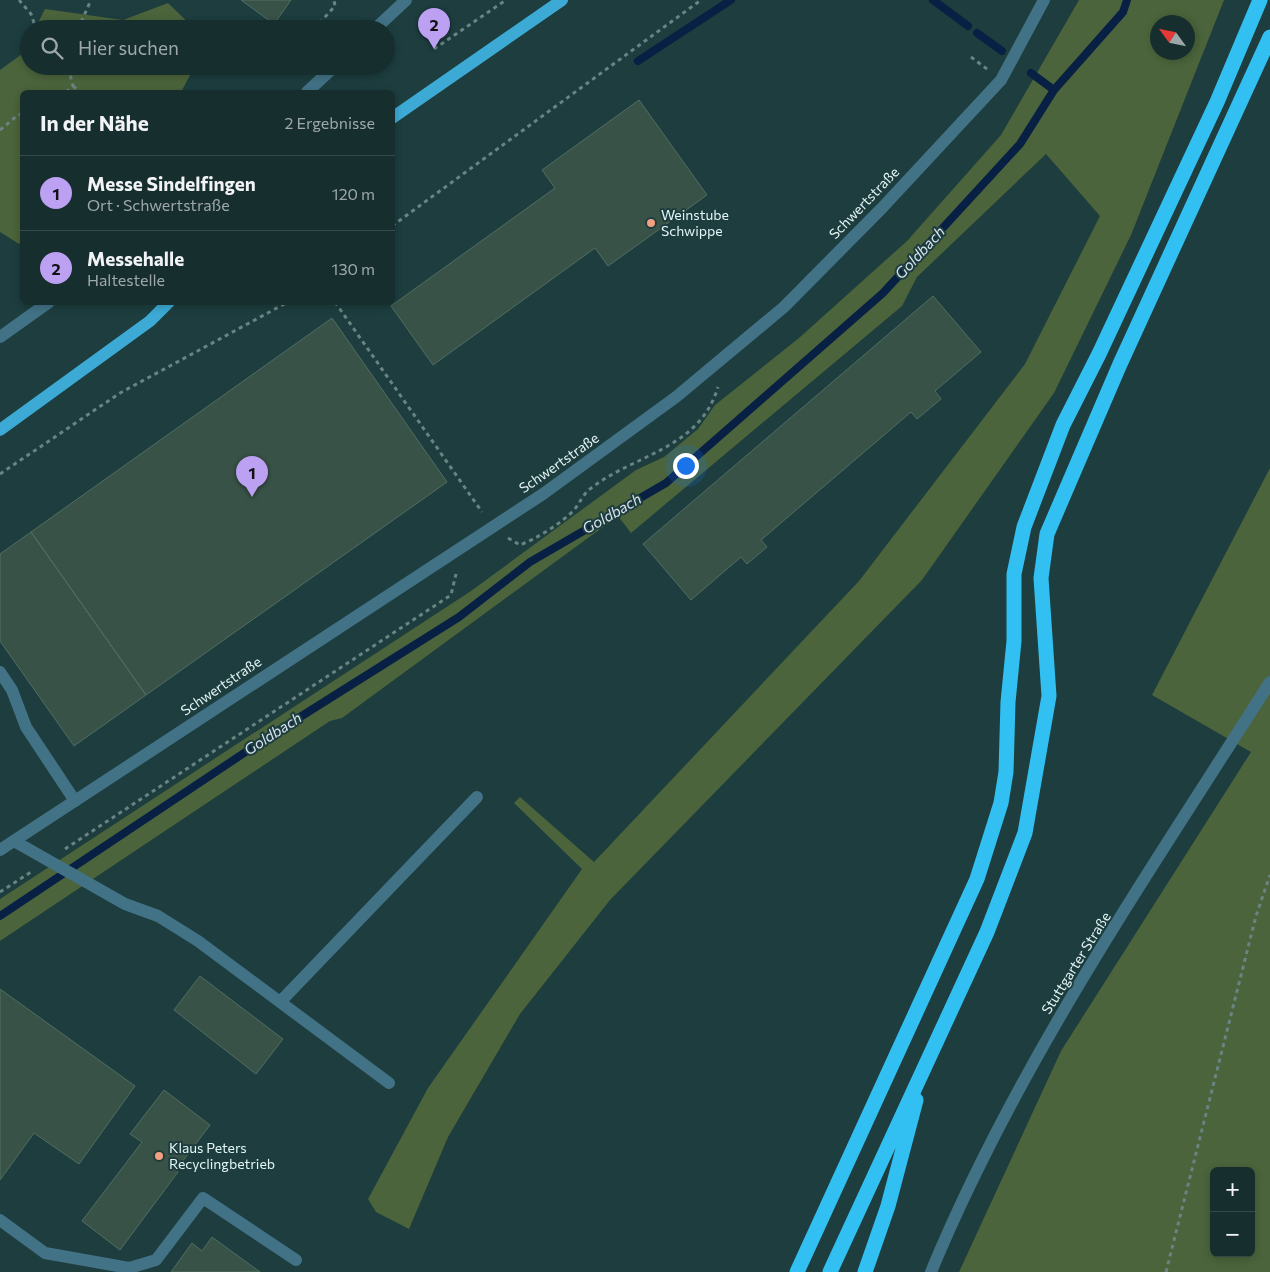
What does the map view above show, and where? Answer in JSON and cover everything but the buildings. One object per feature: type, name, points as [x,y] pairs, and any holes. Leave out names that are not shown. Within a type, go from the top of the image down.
[{"type":"highway","points":[[797,1272],[977,879],[1001,803],[1006,772],[1008,702],[1014,641],[1014,574],[1024,527],[1063,426],[1100,354],[1217,102],[1260,0]]},
{"type":"highway","points":[[830,1272],[926,1060],[987,932],[1025,833],[1049,696],[1041,578],[1047,534],[1120,364],[1270,37]]},
{"type":"highway","points":[[865,1272],[888,1206],[926,1060]]},
{"type":"main road","points":[[395,116],[562,0]]},
{"type":"main road","points":[[0,430],[150,321],[166,305]]},
{"type":"street","points":[[385,20],[406,0]]},
{"type":"street","name":"Schwertstraße","points":[[0,850],[567,478],[676,397],[784,307],[882,208],[1001,80],[1044,0]]},
{"type":"street","points":[[309,90],[325,75]]},
{"type":"street","points":[[0,337],[45,305]]},
{"type":"street","points":[[0,672],[12,690],[26,727],[75,801]]},
{"type":"street","name":"Stuttgarter Straße","points":[[931,1272],[985,1153],[1039,1052],[1270,682]]},
{"type":"street","points":[[280,1002],[477,797]]},
{"type":"street","points":[[14,841],[125,904],[158,916],[198,941],[389,1083]]},
{"type":"street","points":[[0,1220],[45,1253],[129,1268],[156,1260],[203,1198],[296,1260]]},
{"type":"path","points":[[19,0],[31,14],[33,20]]},
{"type":"path","points":[[82,20],[91,0]]},
{"type":"path","points":[[324,20],[335,6],[334,0]]},
{"type":"path","points":[[434,49],[506,0]]},
{"type":"path","points":[[395,224],[701,0]]},
{"type":"path","points":[[70,75],[73,86],[78,90]]},
{"type":"path","points":[[68,90],[73,86]]},
{"type":"path","points":[[0,130],[20,114]]},
{"type":"path","points":[[0,474],[120,394],[283,305]]},
{"type":"path","points":[[336,305],[492,526]]},
{"type":"path","points":[[506,538],[520,545],[534,540],[573,511],[588,490],[608,475],[656,454],[688,433],[705,414],[719,382]]},
{"type":"path","points":[[0,892],[54,863],[451,595],[457,571]]},
{"type":"path","points":[[1166,1272],[1256,916],[1270,876]]},
{"type":"green space","points":[[1079,0],[1224,0],[1131,235],[1054,393],[922,580],[610,900],[520,1014],[448,1137],[409,1229],[376,1212],[368,1199],[428,1088],[582,869],[514,803],[520,797],[594,862],[859,581],[1025,364],[1100,216],[1046,154],[917,277],[902,306],[631,533],[618,516],[342,718],[330,721],[0,941],[0,899],[471,591],[636,470],[664,457],[698,429],[715,405],[799,338],[907,241],[1001,135]]},
{"type":"green space","points":[[168,3],[186,20],[123,20]]},
{"type":"green space","points":[[45,9],[123,20],[40,20]]},
{"type":"green space","points":[[20,55],[20,75],[190,75],[182,90],[20,90],[19,244],[0,232],[0,70]]},
{"type":"green space","points":[[1270,468],[1270,1272],[959,1272],[1061,1051],[1251,752],[1152,695]]},
{"type":"waterway","points":[[638,61],[731,0]]},
{"type":"waterway","points":[[933,0],[968,26]]},
{"type":"waterway","name":"Goldbach","points":[[0,916],[262,741],[459,617],[530,562],[666,483],[883,293],[1020,144],[1054,90],[1123,12],[1127,0]]},
{"type":"waterway","points":[[977,33],[1002,51]]},
{"type":"waterway","points":[[1031,73],[1054,90]]},
{"type":"place","name":"Messehalle","points":[[434,49]]},
{"type":"place","name":"Weinstube Schwippe","points":[[651,223]]},
{"type":"place","name":"Messe Sindelfingen","points":[[252,497]]},
{"type":"place","name":"Klaus Peters Recyclingbetrieb","points":[[159,1156]]}]
